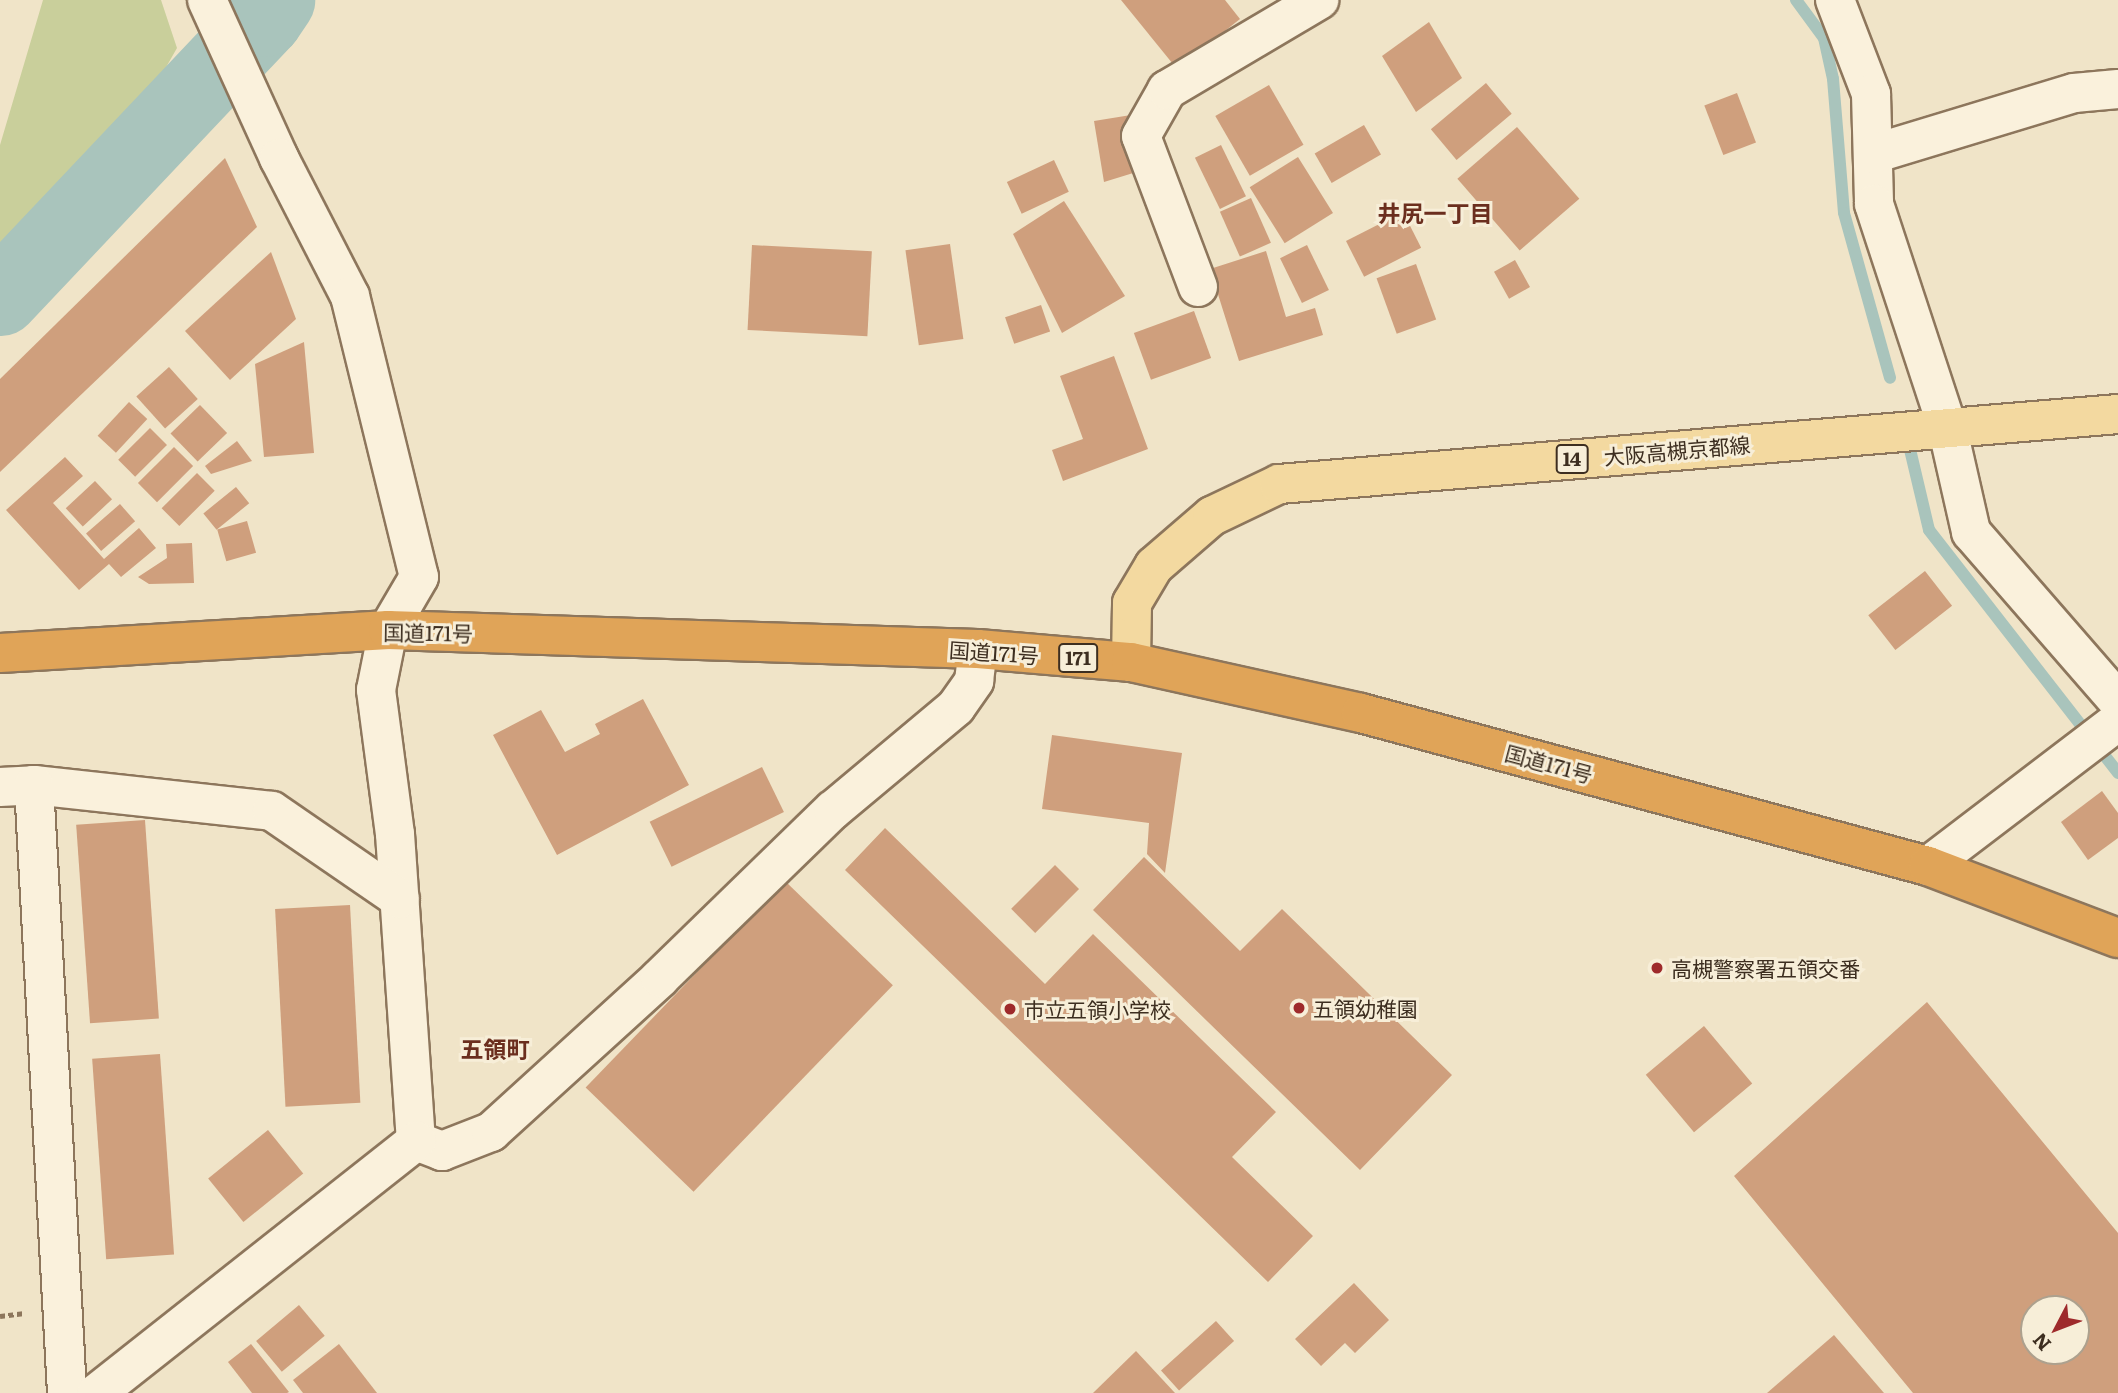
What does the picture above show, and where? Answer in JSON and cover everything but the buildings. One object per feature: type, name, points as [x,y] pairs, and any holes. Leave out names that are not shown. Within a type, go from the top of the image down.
[{"type":"highway","name":"国道171号","points":[[0,653],[388,630],[978,649],[1131,662],[1361,713],[1928,866],[2118,939]]},
{"type":"main road","name":"大阪高槻京都線","points":[[1131,662],[1132,603],[1154,565],[1212,516],[1279,484],[1947,426],[2118,414]]},
{"type":"street","points":[[207,0],[279,158],[350,296],[419,577],[388,630],[376,691],[400,899],[416,1141]]},
{"type":"street","points":[[1198,287],[1141,136],[1167,90],[1319,0]]},
{"type":"street","points":[[1836,0],[1871,94],[1874,204],[1947,426],[1971,531],[2117,715],[2070,758],[1928,866]]},
{"type":"street","points":[[1873,154],[2074,93],[2118,89]]},
{"type":"street","points":[[416,1141],[442,1151],[492,1132],[660,978],[833,810],[956,707],[974,681],[978,649]]},
{"type":"street","points":[[67,1393],[17,786],[272,811],[400,899]]},
{"type":"street","points":[[97,1393],[416,1141]]},
{"type":"green space","points":[[43,0],[161,0],[177,48],[161,76],[55,188],[0,260],[0,145]]},
{"type":"waterway","points":[[0,297],[264,18],[276,0]]},
{"type":"waterway","points":[[1796,0],[1824,38],[1833,79],[1844,213],[1890,378]]},
{"type":"waterway","points":[[1908,441],[1929,530],[2118,773]]},
{"type":"place","name":"高槻警察署五領交番","points":[[1657,968]]},
{"type":"place","name":"五領幼稚園","points":[[1299,1008]]},
{"type":"place","name":"市立五領小学校","points":[[1010,1009]]},
{"type":"district","name":"井尻一丁目","points":[[1435,212]]},
{"type":"district","name":"五領町","points":[[495,1048]]}]
